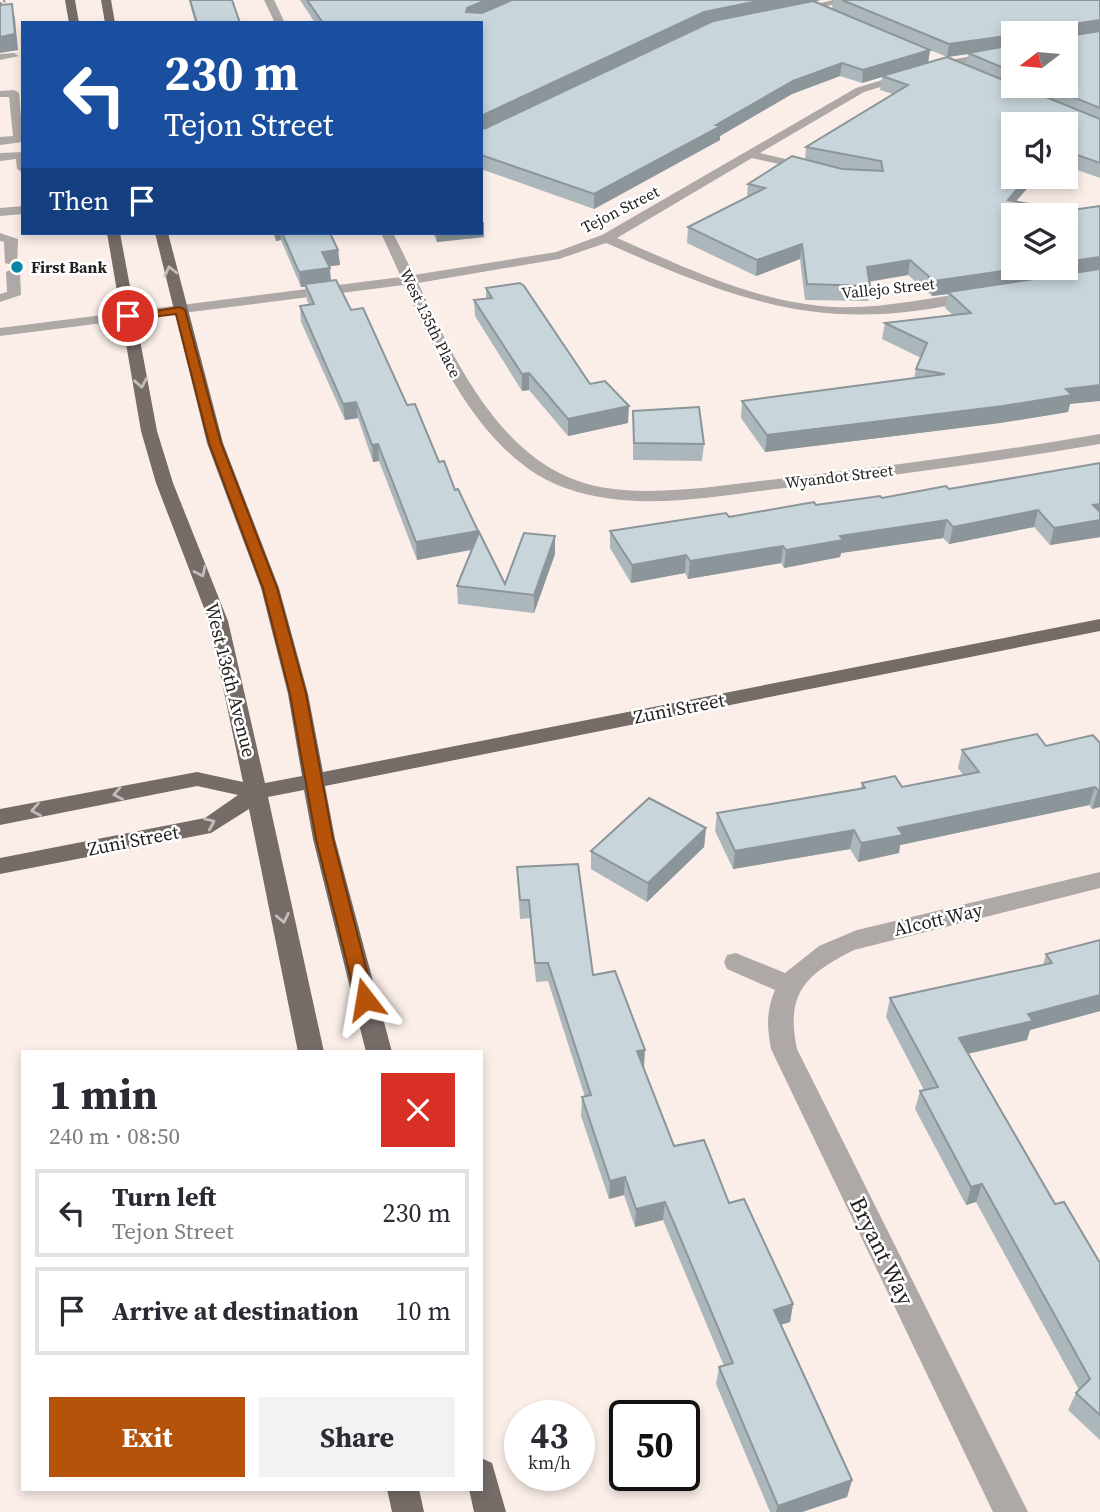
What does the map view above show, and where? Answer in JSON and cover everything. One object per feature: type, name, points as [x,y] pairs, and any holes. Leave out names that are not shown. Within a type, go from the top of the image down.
[{"type":"main road","points":[[70,0],[74,21]]},
{"type":"main road","points":[[106,0],[110,21]]},
{"type":"main road","name":"West 136th Avenue","points":[[113,235],[156,457],[183,535],[217,611],[311,1050]]},
{"type":"main road","points":[[161,235],[215,443],[270,588],[298,694],[324,839],[378,1050]]},
{"type":"main road","name":"Zuni Street","points":[[0,817],[197,779],[257,792],[1100,625]]},
{"type":"main road","name":"Zuni Street","points":[[0,866],[211,825],[257,792]]},
{"type":"main road","points":[[483,1482],[490,1512]]},
{"type":"main road","points":[[403,1491],[408,1512]]},
{"type":"street","points":[[269,0],[278,21]]},
{"type":"street","points":[[797,0],[838,18]]},
{"type":"street","points":[[780,13],[848,0]]},
{"type":"street","points":[[922,54],[969,75]]},
{"type":"street","name":"Tejon Street","points":[[0,332],[410,281],[531,262],[607,238],[860,90],[944,64],[1001,54]]},
{"type":"street","points":[[0,57],[14,56]]},
{"type":"street","points":[[0,94],[14,93],[19,139],[0,141]]},
{"type":"street","points":[[0,158],[21,155]]},
{"type":"street","points":[[751,155],[828,174]]},
{"type":"street","points":[[0,212],[21,210]]},
{"type":"street","name":"West 135th Place","points":[[388,235],[455,375],[480,408],[528,460],[552,476],[578,487]]},
{"type":"street","points":[[0,237],[11,239],[14,295],[0,298]]},
{"type":"street","name":"Vallejo Street","points":[[607,238],[756,299],[812,309],[873,309],[993,293]]},
{"type":"street","name":"Wyandot Street","points":[[578,487],[642,496],[696,492],[973,460],[1100,439]]},
{"type":"street","name":"Alcott Way","points":[[790,986],[801,971],[830,949],[865,936],[1100,880]]},
{"type":"street","points":[[736,962],[790,986]]},
{"type":"street","name":"Bryant Way","points":[[790,986],[777,1028],[784,1049],[1012,1512]]},
{"type":"path","points":[[0,4],[6,0]]},
{"type":"building","points":[[190,0],[232,0],[239,21],[196,21]]},
{"type":"building","points":[[307,0],[486,0],[467,8],[466,12],[482,13],[512,0],[763,0],[704,12],[483,115],[483,21],[322,21]]},
{"type":"building","points":[[842,0],[1100,0],[1100,20],[1078,23],[1078,21],[1001,21],[1001,37],[949,44]]},
{"type":"building","points":[[813,1],[930,50],[863,70],[842,63],[793,81],[716,125],[721,126],[594,194],[483,156],[483,129],[713,21]]},
{"type":"building","points":[[12,4],[15,34],[0,37],[0,5]]},
{"type":"building","points":[[1100,31],[1100,108],[1075,98],[1078,98],[1078,35]]},
{"type":"building","points":[[1001,47],[1001,67],[968,53]]},
{"type":"building","points":[[947,57],[1001,79],[1001,98],[1048,98],[1100,119],[1100,163],[1078,155],[1078,112],[1001,112],[1001,189],[1017,189],[1008,200],[1024,203],[1001,203],[1001,271],[934,281],[910,260],[867,267],[870,286],[807,284],[802,244],[757,260],[688,227],[765,188],[748,184],[792,156],[842,169],[883,171],[881,161],[806,147],[908,85],[882,76]]},
{"type":"building","points":[[1100,206],[1100,257],[1078,260],[1078,209]]},
{"type":"building","points":[[283,235],[331,235],[338,250],[322,252],[330,268],[299,272]]},
{"type":"building","points":[[1100,269],[1100,385],[1066,389],[1072,395],[1003,406],[767,435],[742,401],[945,374],[916,369],[927,343],[885,323],[971,313],[948,292],[1027,280],[1078,280],[1078,272]]},
{"type":"building","points":[[336,280],[351,310],[363,308],[407,405],[415,404],[439,462],[444,461],[455,490],[458,489],[478,531],[416,542],[378,444],[372,445],[356,402],[343,404],[300,306],[314,304],[305,284]]},
{"type":"building","points":[[520,283],[590,384],[605,381],[629,406],[568,419],[529,373],[522,374],[474,300],[492,298],[486,288]]},
{"type":"building","points":[[699,407],[704,444],[634,443],[633,411]]},
{"type":"building","points":[[1100,463],[1100,504],[1093,505],[1100,512],[1100,520],[1054,528],[1038,510],[953,527],[947,520],[840,536],[843,540],[786,550],[783,546],[690,561],[686,555],[632,565],[610,531],[726,513],[729,517],[814,502],[816,505],[880,496],[882,498],[946,486],[949,489]]},
{"type":"building","points":[[479,532],[505,584],[524,533],[555,536],[534,595],[457,586]]},
{"type":"building","points":[[1037,734],[1046,746],[1093,735],[1100,743],[1100,790],[1095,787],[898,828],[903,835],[861,843],[854,830],[735,851],[717,813],[865,788],[862,783],[895,776],[902,787],[979,772],[962,750]]},
{"type":"building","points":[[649,798],[706,828],[648,883],[591,851]]},
{"type":"building","points":[[578,864],[593,975],[615,971],[645,1050],[637,1051],[674,1146],[704,1140],[729,1203],[744,1199],[793,1304],[774,1310],[852,1480],[778,1506],[719,1367],[733,1363],[665,1202],[636,1209],[625,1177],[610,1181],[582,1097],[591,1095],[548,963],[535,963],[529,900],[520,900],[517,867]]},
{"type":"building","points":[[1100,940],[1100,995],[1028,1014],[1033,1021],[959,1038],[1055,1204],[1064,1202],[1100,1263],[1100,1415],[1076,1393],[1090,1379],[982,1184],[971,1187],[920,1091],[938,1087],[890,998],[1052,963],[1046,954]]},
{"type":"place","name":"First Bank","points":[[17,267]]},
{"type":"route","points":[[128,316],[180,310],[215,443],[270,588],[298,694],[324,839],[365,999]]}]
